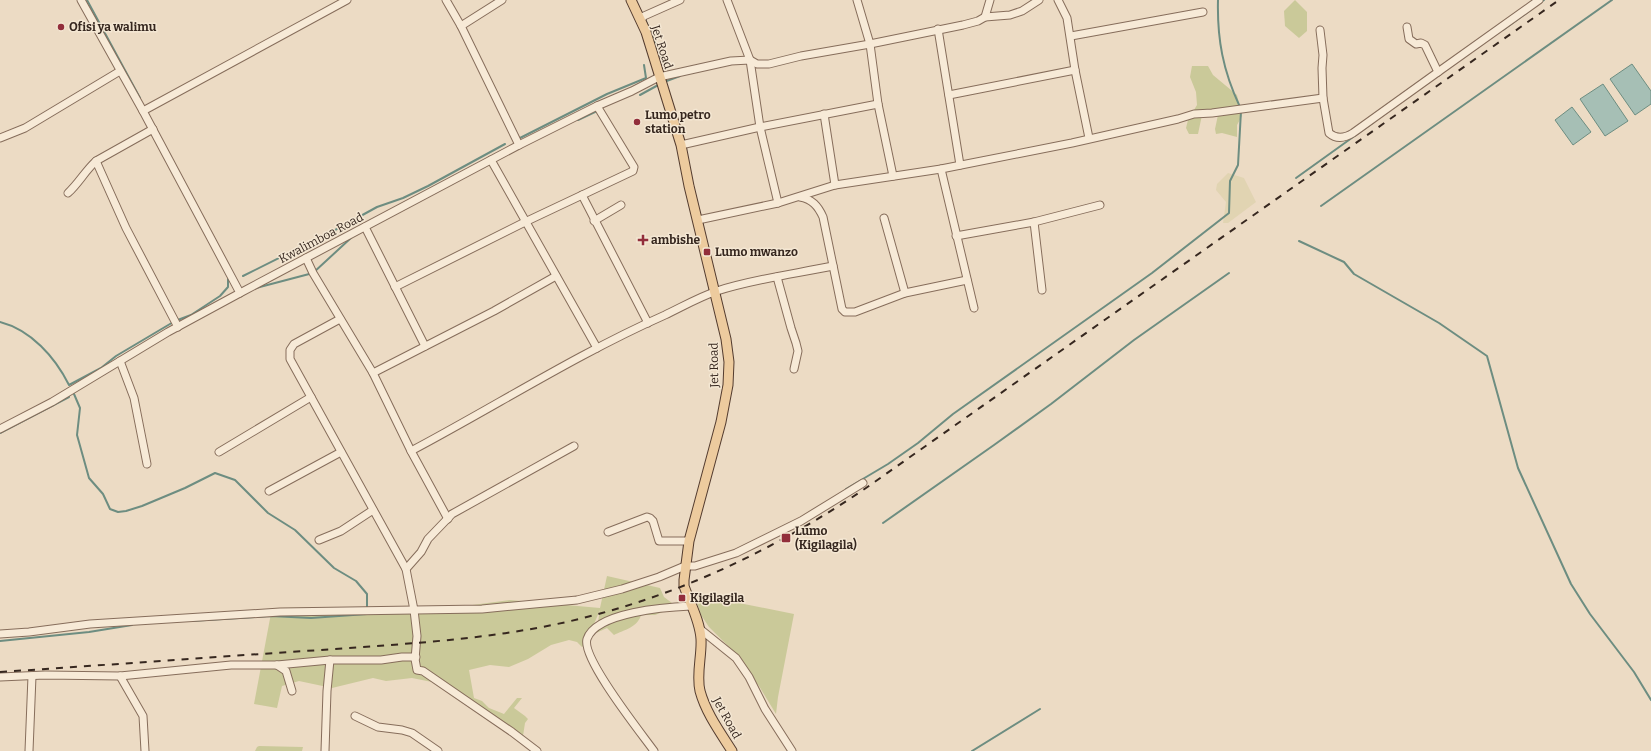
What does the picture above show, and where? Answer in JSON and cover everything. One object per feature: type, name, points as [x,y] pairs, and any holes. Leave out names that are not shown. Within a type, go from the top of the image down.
[{"type":"main road","name":"Jet Road","points":[[631,0],[646,32],[681,145],[726,339],[728,385],[721,422],[689,540],[684,586],[700,629],[700,690],[707,711],[732,751]]},
{"type":"street","points":[[81,0],[153,129],[240,293]]},
{"type":"street","points":[[143,111],[347,0]]},
{"type":"street","points":[[446,0],[461,26],[519,145]]},
{"type":"street","points":[[461,26],[502,0]]},
{"type":"street","points":[[641,20],[644,16],[680,0]]},
{"type":"street","points":[[727,0],[750,60],[760,127],[778,203]]},
{"type":"street","points":[[857,0],[870,44],[878,104],[893,176]]},
{"type":"street","points":[[985,17],[990,0]]},
{"type":"street","name":"Kwalimboa Road","points":[[0,429],[52,402],[178,327],[240,293],[519,145],[597,106],[632,91],[659,76],[731,61],[750,60],[758,64],[769,64],[800,56],[870,44],[973,22],[985,17],[1004,16],[1022,11],[1039,0]]},
{"type":"street","points":[[1058,0],[1067,18],[1071,36],[1075,70],[1089,138]]},
{"type":"street","points":[[1320,30],[1323,55],[1323,98],[1329,133],[1339,138],[1347,137],[1539,0]]},
{"type":"street","points":[[1071,36],[1203,12]]},
{"type":"street","points":[[1407,27],[1409,39],[1416,44],[1421,43],[1425,45],[1438,72]]},
{"type":"street","points":[[938,29],[960,165]]},
{"type":"street","points":[[0,138],[25,128],[120,70]]},
{"type":"street","points":[[949,95],[1075,70]]},
{"type":"street","points":[[698,220],[778,203],[836,185],[941,169],[1178,119],[1194,114],[1212,114],[1323,98]]},
{"type":"street","points":[[681,145],[760,127],[878,104]]},
{"type":"street","points":[[395,287],[525,222],[614,181],[634,170],[597,106]]},
{"type":"street","points":[[824,114],[836,185]]},
{"type":"street","points":[[68,193],[78,184],[89,167],[153,129]]},
{"type":"street","points":[[491,160],[597,348]]},
{"type":"street","points":[[96,162],[126,228],[178,327]]},
{"type":"street","points":[[941,169],[974,308]]},
{"type":"street","points":[[582,195],[594,221],[648,323]]},
{"type":"street","points":[[798,197],[807,198],[815,204],[823,217],[842,309],[846,312],[855,312],[905,294],[967,280]]},
{"type":"street","points":[[594,221],[621,205]]},
{"type":"street","points":[[956,236],[1034,222],[1100,205]]},
{"type":"street","points":[[884,218],[905,294]]},
{"type":"street","points":[[1034,222],[1042,290]]},
{"type":"street","points":[[365,227],[425,346]]},
{"type":"street","points":[[306,258],[372,373],[411,451],[448,519]]},
{"type":"street","points":[[411,451],[459,426],[597,348],[716,292],[738,285],[833,266]]},
{"type":"street","points":[[372,373],[494,311],[556,276]]},
{"type":"street","points":[[777,277],[797,347],[794,369]]},
{"type":"street","points":[[340,318],[294,344],[290,350],[290,359],[406,569],[414,610],[417,636],[417,670],[423,671],[537,751]]},
{"type":"street","points":[[120,361],[134,398],[147,464]]},
{"type":"street","points":[[219,452],[311,398]]},
{"type":"street","points":[[406,569],[420,552],[428,539],[452,514],[574,446]]},
{"type":"street","points":[[269,491],[341,452]]},
{"type":"street","points":[[0,634],[29,632],[90,624],[280,612],[482,609],[577,600],[637,585],[659,578],[685,566],[695,566],[743,550],[801,521],[863,483]]},
{"type":"street","points":[[320,540],[340,531],[373,510]]},
{"type":"street","points":[[608,532],[647,517],[653,521],[659,541],[689,540]]},
{"type":"street","points":[[654,751],[602,679],[589,653],[586,640],[594,628],[608,620],[639,611],[691,606]]},
{"type":"street","points":[[700,629],[736,658],[749,677],[765,709],[792,751]]},
{"type":"street","points":[[0,677],[120,676],[232,665],[277,665],[330,660],[381,660],[416,657]]},
{"type":"street","points":[[325,751],[327,691],[330,660]]},
{"type":"street","points":[[277,665],[286,672],[292,691]]},
{"type":"street","points":[[29,751],[32,676]]},
{"type":"street","points":[[120,676],[143,716],[145,751]]},
{"type":"street","points":[[355,716],[378,727],[402,730],[412,733],[438,751]]},
{"type":"shaded area","points":[[1295,0],[1307,12],[1307,31],[1299,38],[1285,26],[1284,11]]},
{"type":"shaded area","points":[[1632,64],[1651,91],[1651,104],[1635,115],[1610,79]]},
{"type":"shaded area","points":[[1192,66],[1208,66],[1213,75],[1237,95],[1242,116],[1237,125],[1237,137],[1222,133],[1216,134],[1215,129],[1218,115],[1202,115],[1198,134],[1189,134],[1186,128],[1188,120],[1197,105],[1196,92],[1190,77]]},
{"type":"shaded area","points":[[1603,84],[1628,121],[1605,136],[1580,99]]},
{"type":"shaded area","points":[[1572,107],[1591,132],[1573,145],[1555,120]]},
{"type":"shaded area","points":[[1228,173],[1244,178],[1256,202],[1228,223],[1223,223],[1226,202],[1216,190],[1217,184]]},
{"type":"shaded area","points":[[607,576],[660,588],[664,597],[672,603],[670,609],[655,615],[641,615],[634,625],[614,635],[607,628],[596,633],[600,610],[585,645],[582,647],[577,642],[569,640],[551,645],[528,659],[509,667],[490,665],[469,670],[474,698],[482,701],[489,708],[504,714],[517,698],[522,698],[514,708],[528,719],[525,723],[523,736],[491,713],[432,682],[412,678],[386,681],[373,678],[332,688],[299,681],[282,686],[277,708],[254,704],[272,608],[465,606],[510,600],[600,608]]},
{"type":"shaded area","points":[[694,594],[794,614],[776,714],[759,686],[729,647],[709,627],[701,615]]},
{"type":"shaded area","points":[[259,746],[303,747],[302,751],[255,751]]},
{"type":"waterway","points":[[87,0],[140,98]]},
{"type":"waterway","points":[[1218,0],[1222,55],[1229,81],[1240,107]]},
{"type":"waterway","points":[[1540,3],[1544,0]]},
{"type":"waterway","points":[[1321,206],[1612,0]]},
{"type":"waterway","points":[[1503,30],[1532,9]]},
{"type":"waterway","points":[[645,19],[665,67]]},
{"type":"waterway","points":[[520,138],[607,94],[646,78],[644,65]]},
{"type":"waterway","points":[[664,82],[680,76]]},
{"type":"waterway","points":[[640,95],[660,84]]},
{"type":"waterway","points":[[578,120],[597,111]]},
{"type":"waterway","points":[[846,489],[888,464],[918,443],[953,414],[1152,273],[1229,213],[1230,181],[1238,165],[1241,111]]},
{"type":"waterway","points":[[1296,178],[1374,122]]},
{"type":"waterway","points":[[243,276],[337,229],[377,207],[403,198],[428,186],[505,144]]},
{"type":"waterway","points":[[256,288],[313,273],[352,237]]},
{"type":"waterway","points":[[1299,241],[1344,262],[1354,274],[1439,323],[1487,356],[1518,468],[1571,584],[1590,614],[1634,672],[1651,700]]},
{"type":"waterway","points":[[883,523],[1051,404],[1134,340],[1229,273]]},
{"type":"waterway","points":[[0,322],[22,331],[41,346],[57,364],[69,385],[101,368],[116,356],[175,321],[191,315],[220,296],[228,287],[228,279]]},
{"type":"waterway","points":[[0,433],[69,397],[69,394]]},
{"type":"waterway","points":[[74,394],[80,408],[77,435],[89,478],[103,494],[110,509],[118,512],[142,506],[185,488],[215,473],[235,480],[268,513],[295,530],[334,568],[356,581],[367,594],[367,614],[311,618],[271,616],[190,621]]},
{"type":"waterway","points":[[0,641],[89,632],[132,625]]},
{"type":"waterway","points":[[972,751],[1040,709]]},
{"type":"railway","points":[[0,672],[462,639],[532,629],[567,622],[637,602],[706,577],[772,545],[804,527],[866,488],[1559,0]]},
{"type":"place","name":"Ofisi ya walimu","points":[[61,27]]},
{"type":"place","name":"Lumo petro station","points":[[637,122]]},
{"type":"place","name":"ambishe","points":[[643,240]]},
{"type":"place","name":"Lumo mwanzo","points":[[707,252]]},
{"type":"place","name":"Lumo (Kigilagila)","points":[[786,538]]},
{"type":"place","name":"Kigilagila","points":[[682,598]]}]
